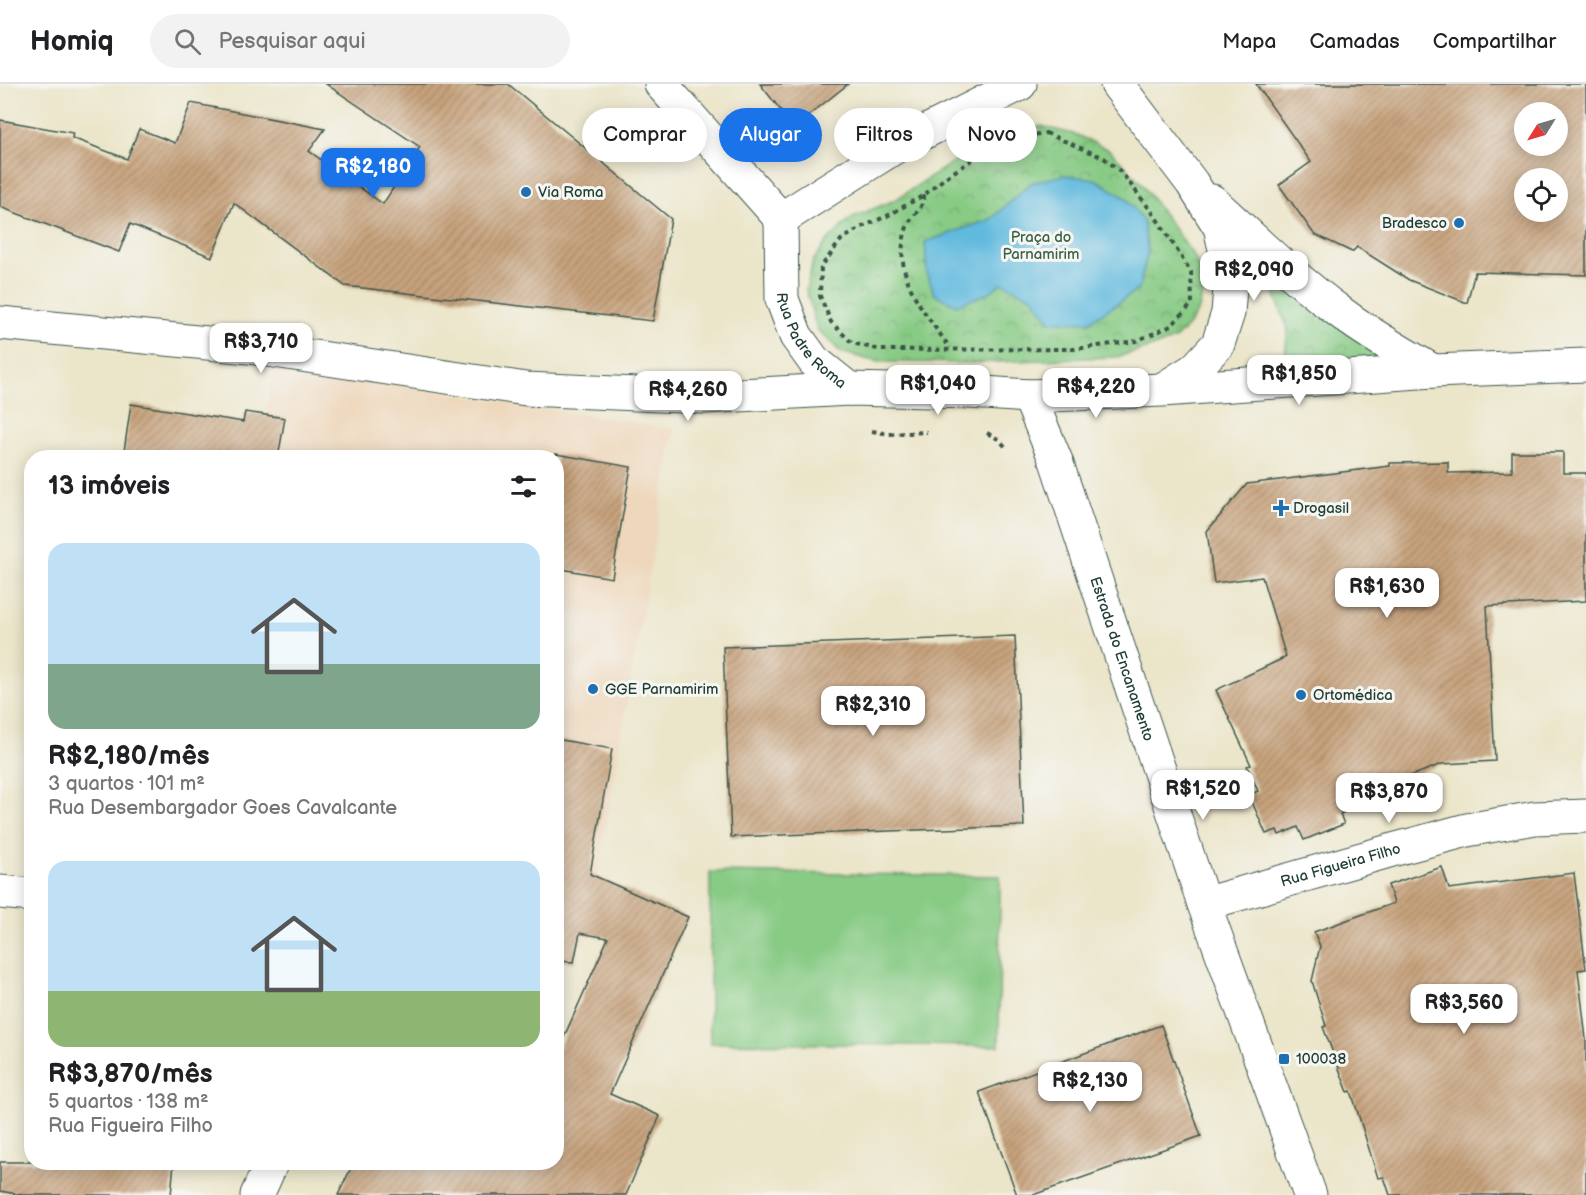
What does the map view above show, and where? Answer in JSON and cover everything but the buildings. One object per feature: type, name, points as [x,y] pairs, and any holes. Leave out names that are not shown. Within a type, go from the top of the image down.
[{"type":"main road","points":[[661,84],[781,219],[895,147],[1020,84]]},
{"type":"main road","points":[[1117,84],[1192,183],[1220,227],[1231,276],[1228,313],[1218,344],[1195,369],[1162,390]]},
{"type":"main road","points":[[1192,183],[1272,256],[1343,314],[1433,370]]},
{"type":"main road","name":"Rua Padre Roma","points":[[781,219],[782,299],[796,336],[814,361],[849,389]]},
{"type":"main road","points":[[0,323],[249,347],[526,389],[704,397],[849,389],[1029,396],[1162,390],[1433,370],[1586,364]]},
{"type":"main road","name":"Estrada do Encanamento","points":[[1029,396],[1056,461],[1204,904],[1310,1195]]},
{"type":"main road","name":"Rua Figueira Filho","points":[[1204,904],[1467,830],[1535,818],[1586,816]]},
{"type":"main road","points":[[0,892],[24,894]]},
{"type":"main road","points":[[257,1195],[268,1170]]},
{"type":"path","points":[[1046,134],[1104,158],[1121,172],[1155,216],[1191,272],[1192,304],[1171,326],[1136,341],[1075,349],[881,350],[852,344],[831,322],[820,296],[821,267],[841,240],[924,195],[983,153],[1021,137],[1046,134]]},
{"type":"path","points":[[924,195],[923,204],[908,226],[901,255],[905,279],[930,321],[950,348]]},
{"type":"path","name":"Rua Padre Roma","points":[[849,389],[855,421],[868,430],[889,434],[933,432]]},
{"type":"path","points":[[979,429],[998,439],[1008,449],[1025,459],[1056,461]]},
{"type":"shaded area","name":"GGE Parnamirim","points":[[273,365],[674,429],[585,945],[564,941],[564,450],[261,450]]},
{"type":"green space","name":"Praça do Parnamirim","points":[[1037,127],[1077,135],[1110,150],[1141,183],[1194,256],[1201,273],[1203,291],[1199,309],[1189,325],[1176,338],[1117,357],[971,363],[877,362],[841,352],[817,329],[806,290],[813,261],[827,241],[851,218],[895,200],[954,162],[1037,162]]},
{"type":"green space","points":[[1264,264],[1395,363],[1263,373],[1285,354],[1288,330]]},
{"type":"green space","points":[[710,872],[1000,876],[999,1046],[710,1043]]},
{"type":"water","points":[[1064,175],[1095,179],[1126,198],[1143,220],[1148,252],[1139,289],[1089,322],[1050,321],[1032,297],[1002,283],[987,294],[956,305],[934,294],[927,273],[925,242],[991,219],[1031,183]]},
{"type":"place","name":"Via Roma","points":[[526,192]]},
{"type":"place","name":"Bradesco","points":[[1459,223]]},
{"type":"place","name":"Drogasil","points":[[1281,508]]},
{"type":"place","name":"GGE Parnamirim","points":[[593,689]]},
{"type":"place","name":"Ortomédica","points":[[1301,695]]},
{"type":"place","name":"100038","points":[[1284,1059]]}]
